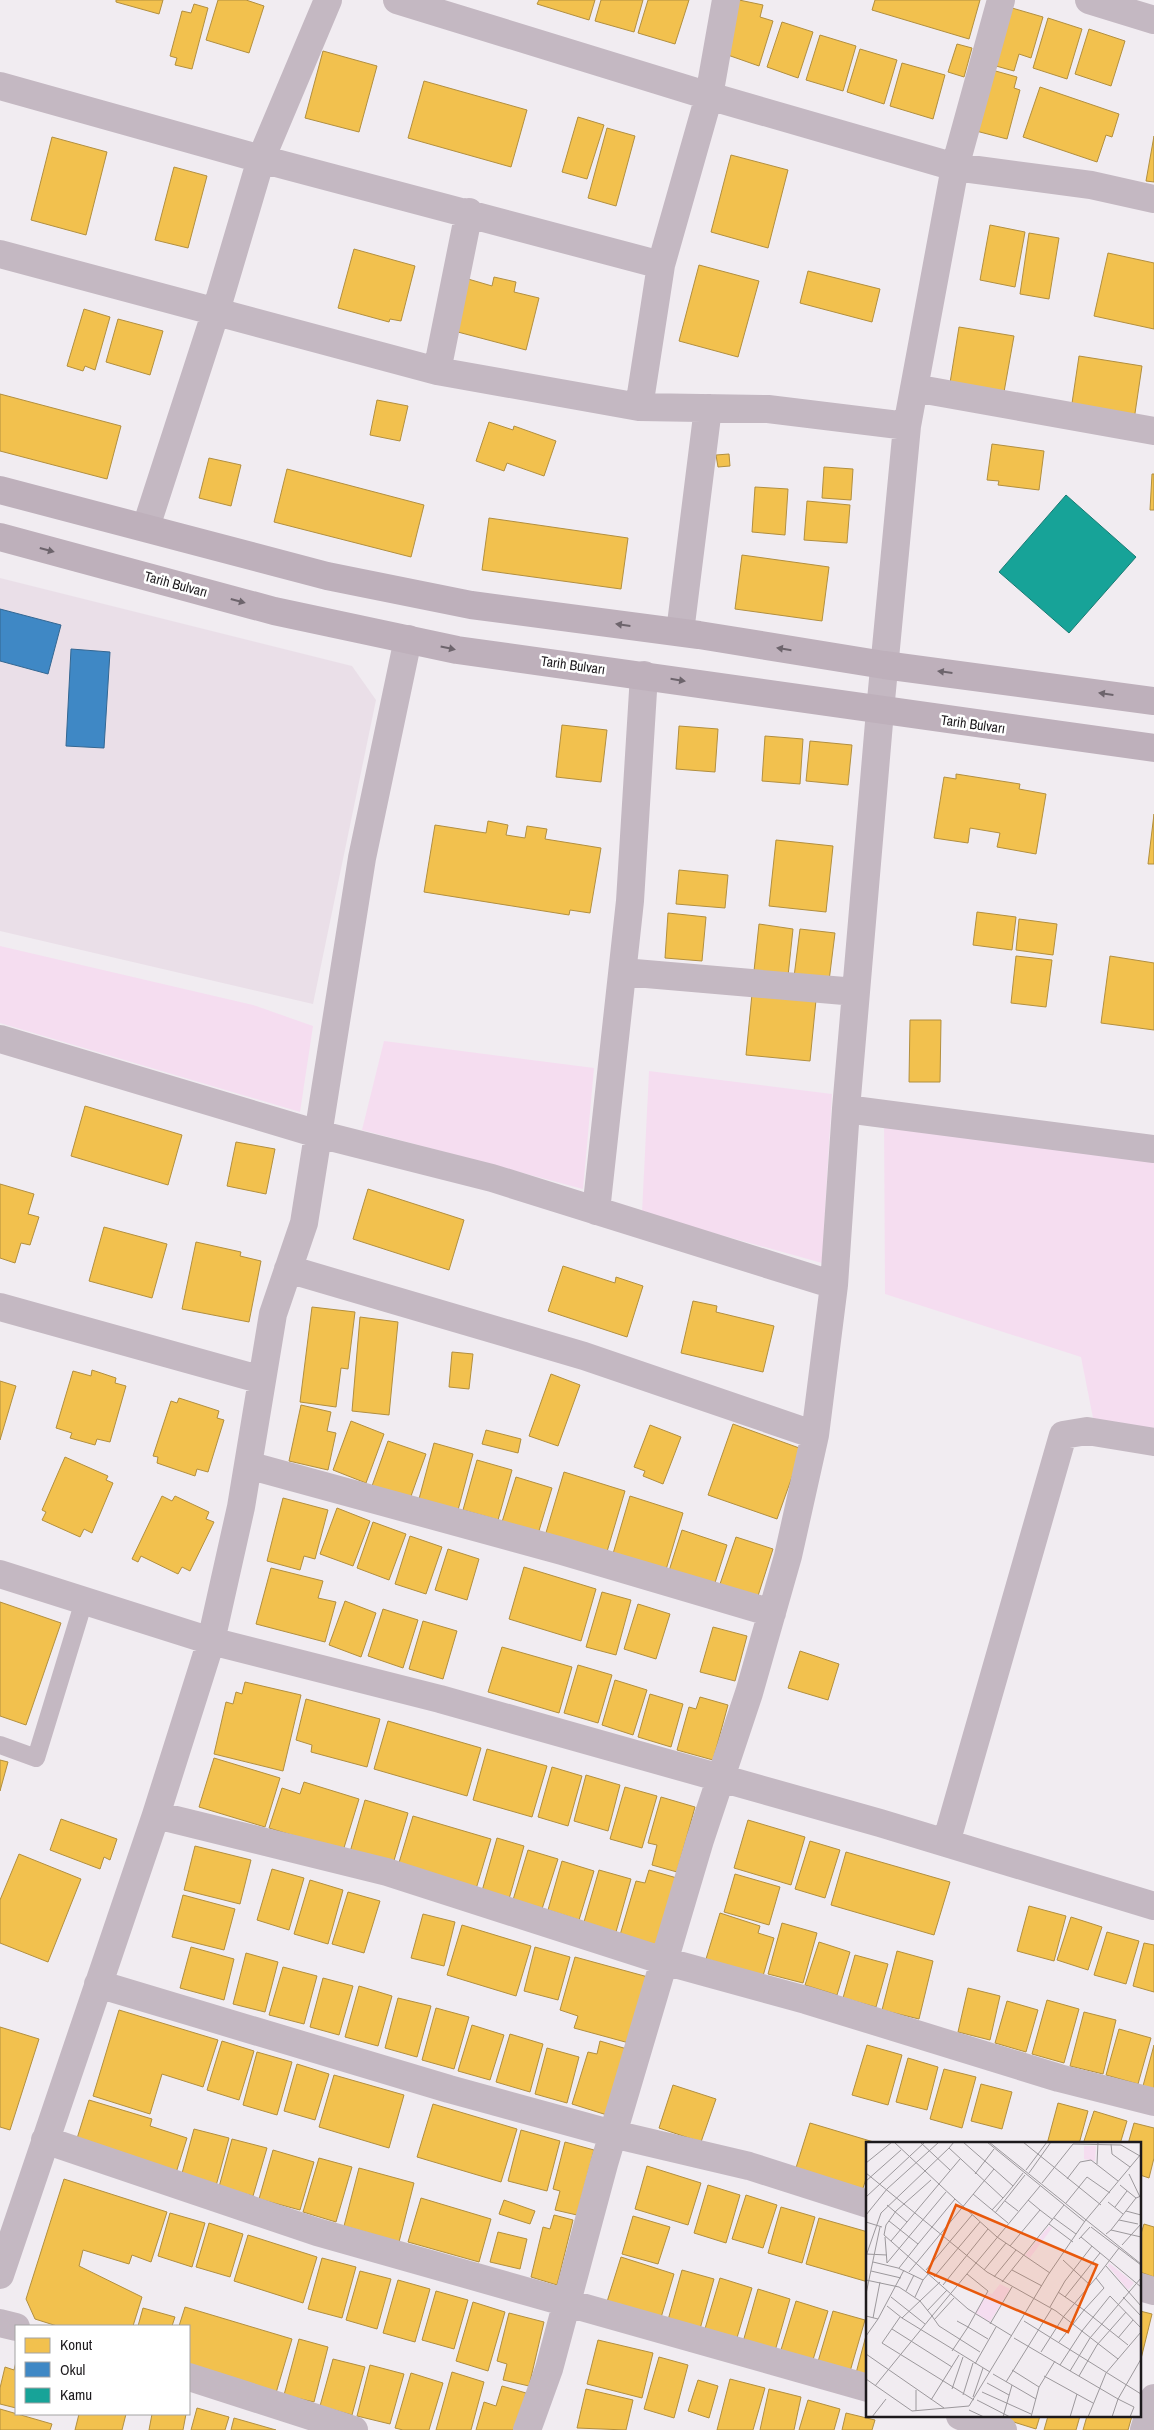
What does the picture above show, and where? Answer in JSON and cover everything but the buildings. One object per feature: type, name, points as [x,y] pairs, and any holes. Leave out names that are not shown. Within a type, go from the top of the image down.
[{"type":"main road","points":[[0,490],[327,576],[471,605],[680,632],[884,665],[1154,700]]},
{"type":"main road","name":"Tarih Bulvarı","points":[[0,537],[274,611],[457,650],[644,675],[880,711],[1154,748]]},
{"type":"street","points":[[146,527],[216,311],[261,159],[328,0]]},
{"type":"street","points":[[397,0],[710,96],[955,167],[1091,185],[1154,199]]},
{"type":"street","points":[[639,407],[662,265],[710,96],[726,0]]},
{"type":"street","points":[[527,2430],[549,2369],[613,2134],[664,1961],[720,1778],[749,1693],[788,1556],[815,1435],[834,1285],[846,1109],[880,711],[908,426],[955,167],[1001,0]]},
{"type":"street","points":[[1089,0],[1154,20]]},
{"type":"street","points":[[0,86],[261,159],[469,212],[662,265]]},
{"type":"street","points":[[437,371],[469,212]]},
{"type":"street","points":[[0,254],[437,371],[639,407],[768,409],[908,426]]},
{"type":"street","points":[[914,388],[1154,431]]},
{"type":"street","points":[[680,632],[708,408]]},
{"type":"street","points":[[0,2275],[156,1815],[211,1641],[241,1507],[273,1314],[304,1223],[362,858],[408,639]]},
{"type":"street","points":[[596,1210],[630,902],[644,675]]},
{"type":"street","points":[[623,972],[856,992]]},
{"type":"street","points":[[0,1039],[318,1134],[492,1178],[834,1285]]},
{"type":"street","points":[[846,1109],[1154,1149]]},
{"type":"street","points":[[288,1269],[584,1356],[815,1435]]},
{"type":"street","points":[[0,1307],[262,1380]]},
{"type":"street","points":[[946,1843],[1063,1435],[1087,1431],[1154,1442]]},
{"type":"street","points":[[248,1465],[562,1551],[772,1613]]},
{"type":"street","points":[[0,1574],[211,1641],[440,1698],[946,1843],[1154,1906]]},
{"type":"street","points":[[156,1815],[387,1872],[664,1961],[806,2000],[1059,2078],[1154,2102]]},
{"type":"street","points":[[98,1984],[449,2089],[613,2134],[749,2166],[866,2203]]},
{"type":"street","points":[[45,2140],[317,2232],[866,2387]]},
{"type":"street","points":[[0,2323],[15,2327]]},
{"type":"street","points":[[190,2377],[354,2430]]},
{"type":"street","points":[[1144,2430],[1154,2401]]},
{"type":"street","points":[[966,2418],[1003,2430]]},
{"type":"lane","points":[[0,1745],[36,1758],[84,1601]]},
{"type":"shaded area","points":[[0,578],[352,666],[376,700],[313,1004],[0,931]]},
{"type":"shaded area","points":[[0,946],[253,1005],[313,1026],[300,1112],[0,1023]]},
{"type":"shaded area","points":[[384,1041],[594,1068],[583,1189],[362,1130]]},
{"type":"shaded area","points":[[649,1071],[832,1094],[822,1263],[642,1213]]},
{"type":"shaded area","points":[[884,1117],[1154,1158],[1154,1433],[1094,1423],[1081,1357],[885,1294]]}]
